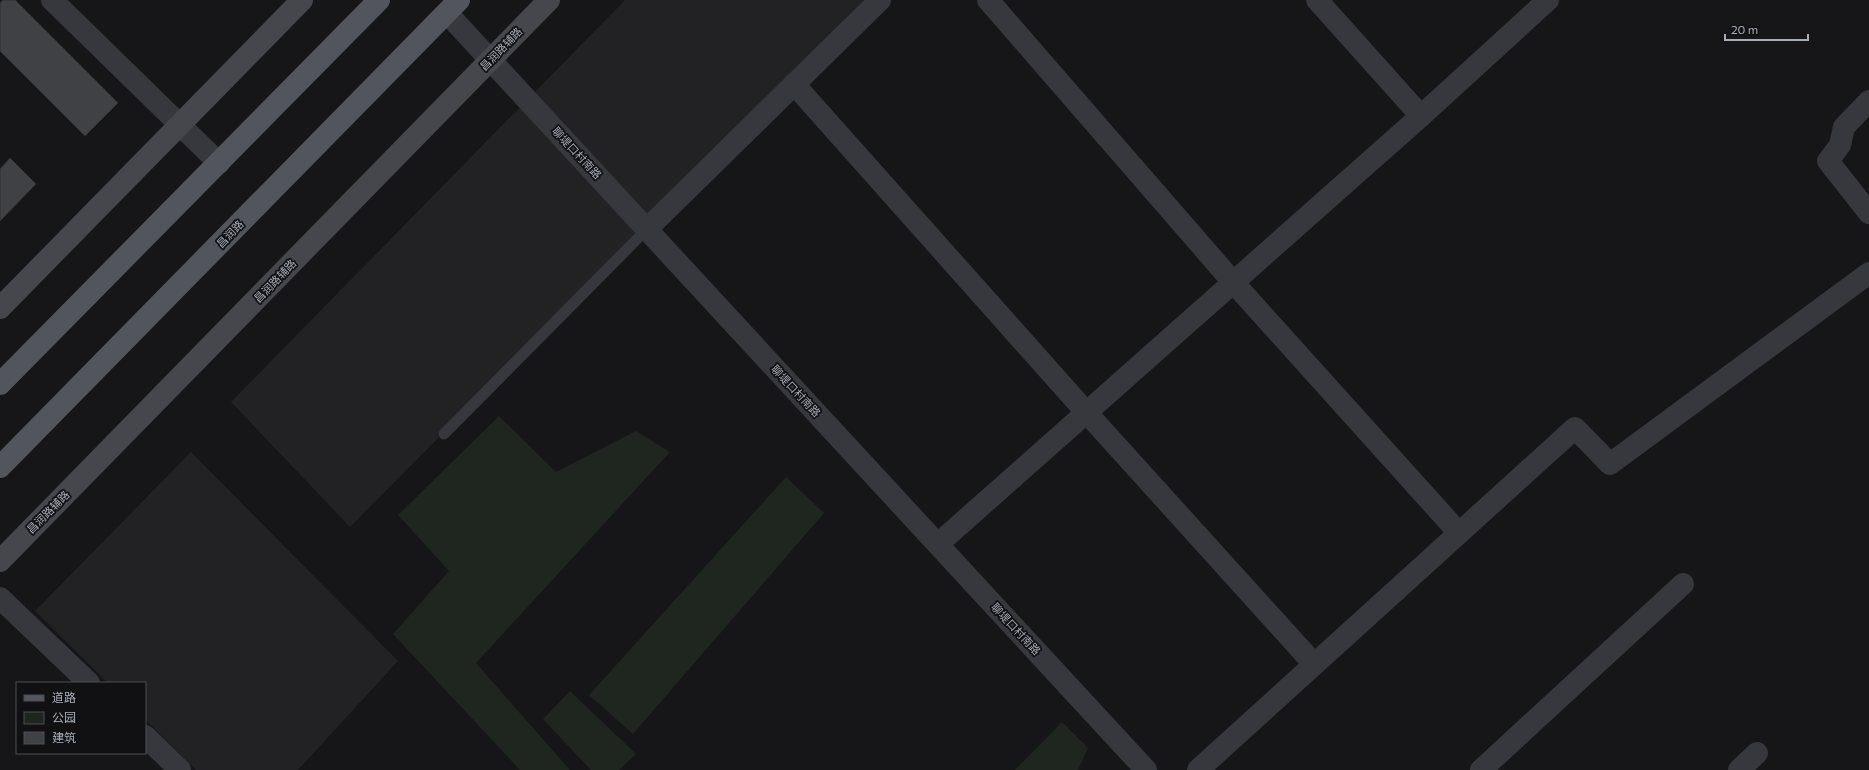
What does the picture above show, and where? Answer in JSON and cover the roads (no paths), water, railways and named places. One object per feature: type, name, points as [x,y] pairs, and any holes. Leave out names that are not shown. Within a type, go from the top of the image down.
[{"type":"main road","points":[[0,308],[302,0]]},
{"type":"main road","points":[[0,384],[379,0]]},
{"type":"main road","name":"昌润路辅路","points":[[0,561],[549,0]]},
{"type":"main road","name":"昌润路","points":[[0,467],[453,6]]},
{"type":"street","points":[[52,0],[219,163]]},
{"type":"street","points":[[647,229],[880,0]]},
{"type":"street","points":[[988,0],[1233,282],[1459,533]]},
{"type":"street","points":[[1317,0],[1421,116]]},
{"type":"street","points":[[938,544],[1421,116],[1548,0]]},
{"type":"street","name":"聊堤口村南路","points":[[453,6],[491,60],[1146,770]]},
{"type":"street","points":[[794,84],[1086,412],[1314,664]]},
{"type":"street","points":[[1869,102],[1844,127],[1840,145],[1828,161],[1869,213]]},
{"type":"street","points":[[1198,770],[1575,428],[1610,464],[1869,273]]},
{"type":"street","points":[[1481,770],[1683,584]]},
{"type":"street","points":[[0,598],[88,682]]},
{"type":"street","points":[[146,737],[180,770]]},
{"type":"street","points":[[1739,770],[1757,753]]},
{"type":"lane","points":[[444,434],[647,229]]}]
